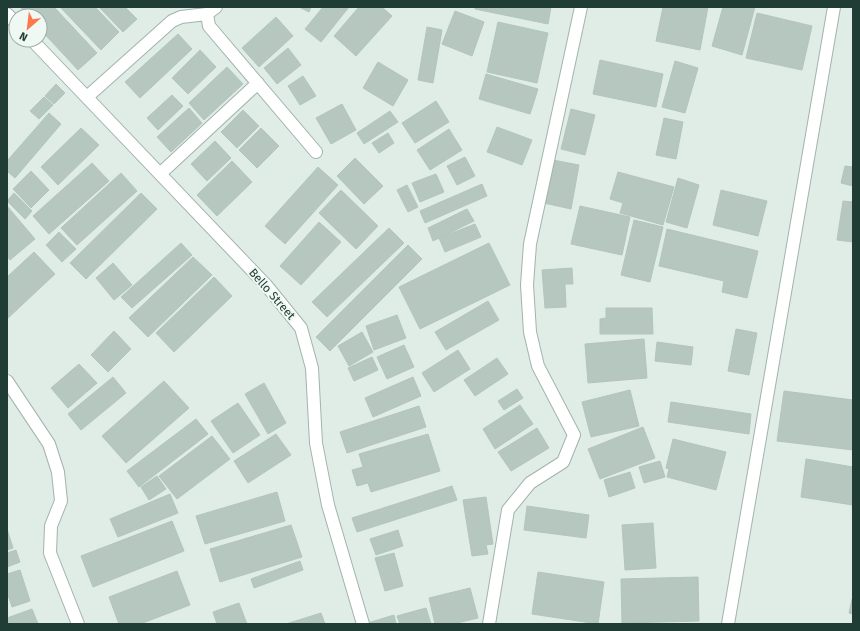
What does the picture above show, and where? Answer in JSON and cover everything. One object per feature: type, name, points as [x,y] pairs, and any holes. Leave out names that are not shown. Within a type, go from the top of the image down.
[{"type":"street","points":[[489,624],[508,510],[530,483],[564,462],[574,435],[538,366],[530,332],[527,285],[530,244],[581,7]]},
{"type":"street","points":[[728,624],[834,7]]},
{"type":"street","points":[[87,97],[172,21],[181,17],[212,11],[209,26],[316,152]]},
{"type":"street","name":"Bello Street","points":[[40,48],[161,173],[266,285],[301,328],[312,368],[316,443],[328,505],[363,624]]},
{"type":"street","points":[[161,173],[258,82]]},
{"type":"street","points":[[7,381],[50,444],[58,472],[61,501],[51,526],[50,553],[78,624]]},
{"type":"building","points":[[20,7],[54,7],[97,53],[78,70],[48,38],[48,8]]},
{"type":"building","points":[[60,7],[95,7],[119,32],[101,50]]},
{"type":"building","points":[[99,7],[125,7],[137,19],[123,32]]},
{"type":"building","points":[[299,7],[311,7],[309,12]]},
{"type":"building","points":[[323,7],[349,7],[321,42],[305,29]]},
{"type":"building","points":[[359,7],[382,7],[392,16],[356,56],[334,36]]},
{"type":"building","points":[[475,7],[551,7],[548,24],[475,9]]},
{"type":"building","points":[[663,7],[708,7],[700,50],[656,41]]},
{"type":"building","points":[[723,7],[755,7],[742,55],[712,46]]},
{"type":"building","points":[[455,11],[484,22],[472,56],[442,44]]},
{"type":"building","points":[[757,13],[812,26],[802,70],[746,58]]},
{"type":"building","points":[[276,17],[293,36],[259,67],[242,48]]},
{"type":"building","points":[[498,22],[548,33],[537,83],[487,72]]},
{"type":"building","points":[[427,27],[442,30],[433,83],[418,80]]},
{"type":"building","points":[[178,34],[192,49],[140,98],[125,82]]},
{"type":"building","points":[[288,48],[301,65],[277,84],[264,68]]},
{"type":"building","points":[[200,50],[216,67],[188,94],[172,78]]},
{"type":"building","points":[[600,60],[663,74],[656,107],[593,94]]},
{"type":"building","points":[[675,61],[698,68],[685,113],[662,107]]},
{"type":"building","points":[[378,62],[408,80],[393,106],[363,88]]},
{"type":"building","points":[[227,67],[243,84],[204,120],[189,103]]},
{"type":"building","points":[[486,74],[538,89],[530,114],[479,99]]},
{"type":"building","points":[[303,76],[316,96],[300,105],[288,86]]},
{"type":"building","points":[[56,84],[65,93],[54,104],[45,96]]},
{"type":"building","points":[[172,95],[183,106],[158,130],[147,118]]},
{"type":"building","points":[[44,97],[53,105],[39,119],[30,111]]},
{"type":"building","points":[[436,101],[449,122],[415,143],[402,123]]},
{"type":"building","points":[[342,104],[356,130],[331,144],[316,118]]},
{"type":"building","points":[[189,108],[202,123],[171,152],[157,137]]},
{"type":"building","points":[[571,109],[595,115],[585,155],[561,149]]},
{"type":"building","points":[[243,110],[259,126],[237,148],[221,132]]},
{"type":"building","points":[[390,111],[398,122],[364,144],[357,133]]},
{"type":"building","points":[[49,113],[61,124],[15,178],[7,171],[7,161]]},
{"type":"building","points":[[664,118],[683,122],[676,159],[656,155]]},
{"type":"building","points":[[497,127],[532,140],[522,165],[487,152]]},
{"type":"building","points":[[81,128],[99,145],[58,185],[41,167]]},
{"type":"building","points":[[261,128],[279,146],[257,168],[239,150]]},
{"type":"building","points":[[449,129],[462,150],[430,170],[417,150]]},
{"type":"building","points":[[388,133],[394,143],[379,153],[372,143]]},
{"type":"building","points":[[215,141],[231,158],[207,181],[191,164]]},
{"type":"building","points":[[465,157],[475,176],[457,185],[447,166]]},
{"type":"building","points":[[355,158],[383,186],[364,204],[337,176]]},
{"type":"building","points":[[553,160],[579,165],[571,209],[544,203]]},
{"type":"building","points":[[232,161],[252,182],[217,216],[197,195]]},
{"type":"building","points":[[92,163],[109,181],[49,234],[33,216]]},
{"type":"building","points":[[845,166],[853,167],[853,186],[841,183]]},
{"type":"building","points":[[318,167],[338,185],[285,244],[265,226]]},
{"type":"building","points":[[31,171],[49,190],[31,208],[13,189]]},
{"type":"building","points":[[618,172],[674,187],[663,225],[620,213],[623,203],[610,199]]},
{"type":"building","points":[[121,173],[137,191],[77,245],[61,228]]},
{"type":"building","points":[[436,174],[444,192],[420,202],[412,183]]},
{"type":"building","points":[[678,178],[699,185],[687,228],[666,222]]},
{"type":"building","points":[[482,184],[487,196],[425,223],[420,211]]},
{"type":"building","points":[[407,185],[418,207],[408,212],[397,190]]},
{"type":"building","points":[[341,190],[378,226],[356,249],[319,213]]},
{"type":"building","points":[[721,190],[767,201],[758,236],[713,225]]},
{"type":"building","points":[[14,193],[32,211],[25,219],[7,201]]},
{"type":"building","points":[[141,193],[157,209],[86,279],[70,263]]},
{"type":"building","points":[[843,201],[853,202],[853,242],[837,240]]},
{"type":"building","points":[[7,206],[35,239],[10,260],[7,256]]},
{"type":"building","points":[[580,206],[630,217],[622,255],[571,244]]},
{"type":"building","points":[[467,209],[474,221],[433,241],[428,228]]},
{"type":"building","points":[[634,220],[663,227],[650,282],[621,275]]},
{"type":"building","points":[[319,222],[341,242],[301,285],[280,266]]},
{"type":"building","points":[[475,224],[481,237],[445,252],[439,238]]},
{"type":"building","points":[[389,228],[404,243],[327,317],[312,302]]},
{"type":"building","points":[[667,229],[758,251],[747,298],[722,292],[724,281],[659,266]]},
{"type":"building","points":[[59,232],[76,249],[62,262],[46,245]]},
{"type":"building","points":[[181,243],[192,255],[132,308],[121,297]]},
{"type":"building","points":[[489,243],[510,285],[420,329],[399,287]]},
{"type":"building","points":[[408,245],[422,259],[330,351],[316,337]]},
{"type":"building","points":[[34,252],[55,274],[7,319],[7,277]]},
{"type":"building","points":[[193,257],[212,275],[148,337],[129,318]]},
{"type":"building","points":[[113,263],[132,285],[114,300],[96,278]]},
{"type":"building","points":[[572,268],[573,284],[565,284],[566,307],[545,308],[542,270]]},
{"type":"building","points":[[214,277],[232,296],[174,352],[156,333]]},
{"type":"building","points":[[488,301],[499,320],[446,350],[435,332]]},
{"type":"building","points":[[606,308],[652,308],[653,334],[600,334],[600,319],[606,318]]},
{"type":"building","points":[[397,315],[406,338],[374,350],[366,326]]},
{"type":"building","points":[[736,329],[757,333],[749,375],[728,371]]},
{"type":"building","points":[[114,331],[131,349],[108,372],[91,355]]},
{"type":"building","points":[[362,332],[373,352],[349,366],[338,346]]},
{"type":"building","points":[[644,339],[647,378],[588,383],[585,344]]},
{"type":"building","points":[[657,342],[693,347],[691,365],[655,361]]},
{"type":"building","points":[[404,345],[414,367],[387,379],[377,357]]},
{"type":"building","points":[[458,350],[470,369],[434,392],[422,373]]},
{"type":"building","points":[[372,357],[378,370],[354,381],[348,368]]},
{"type":"building","points":[[497,358],[508,374],[475,396],[464,380]]},
{"type":"building","points":[[79,364],[97,383],[68,408],[51,388]]},
{"type":"building","points":[[113,377],[126,393],[81,430],[68,414]]},
{"type":"building","points":[[413,377],[421,396],[373,417],[365,398]]},
{"type":"building","points":[[164,381],[189,408],[126,463],[102,436]]},
{"type":"building","points":[[264,383],[286,423],[268,434],[245,394]]},
{"type":"building","points":[[517,389],[523,398],[504,410],[498,401]]},
{"type":"building","points":[[630,390],[639,426],[591,437],[582,402]]},
{"type":"building","points":[[784,391],[853,400],[853,450],[777,441]]},
{"type":"building","points":[[671,402],[751,414],[749,434],[668,422]]},
{"type":"building","points":[[238,403],[260,435],[233,453],[211,421]]},
{"type":"building","points":[[520,405],[533,424],[495,449],[483,429]]},
{"type":"building","points":[[419,406],[426,427],[347,453],[340,432]]},
{"type":"building","points":[[196,419],[208,434],[139,487],[127,471]]},
{"type":"building","points":[[643,427],[655,458],[600,479],[588,449]]},
{"type":"building","points":[[537,428],[549,448],[511,471],[498,452]]},
{"type":"building","points":[[276,434],[291,455],[248,483],[234,461]]},
{"type":"building","points":[[428,434],[440,471],[371,492],[368,483],[357,486],[352,470],[363,467],[359,454]]},
{"type":"building","points":[[212,436],[230,459],[177,499],[159,476]]},
{"type":"building","points":[[673,439],[726,452],[716,490],[667,477],[669,469],[666,468]]},
{"type":"building","points":[[806,459],[853,467],[853,505],[801,497]]},
{"type":"building","points":[[660,461],[665,477],[644,483],[639,467]]},
{"type":"building","points":[[630,472],[635,488],[609,497],[604,480]]},
{"type":"building","points":[[157,476],[166,489],[149,500],[141,487]]},
{"type":"building","points":[[452,486],[457,500],[357,532],[352,518]]},
{"type":"building","points":[[277,492],[285,521],[205,544],[196,516]]},
{"type":"building","points":[[170,494],[178,513],[118,537],[110,519]]},
{"type":"building","points":[[486,497],[493,544],[486,545],[488,554],[472,556],[463,500]]},
{"type":"building","points":[[527,506],[589,515],[586,538],[524,530]]},
{"type":"building","points":[[172,521],[184,551],[93,587],[81,556]]},
{"type":"building","points":[[653,523],[656,568],[625,570],[622,525]]},
{"type":"building","points":[[291,525],[302,557],[220,582],[210,549]]},
{"type":"building","points":[[7,529],[13,548],[7,550]]},
{"type":"building","points":[[398,530],[403,546],[376,555],[370,539]]},
{"type":"building","points":[[16,550],[20,562],[7,567],[7,553]]},
{"type":"building","points":[[394,553],[403,586],[385,591],[375,558]]},
{"type":"building","points":[[300,561],[303,570],[254,588],[251,579]]},
{"type":"building","points":[[20,570],[30,601],[12,607],[7,592],[7,574]]},
{"type":"building","points":[[177,571],[190,605],[140,624],[119,624],[109,597]]},
{"type":"building","points":[[538,572],[604,582],[598,624],[532,614]]},
{"type":"building","points":[[698,577],[699,621],[622,623],[621,579]]},
{"type":"building","points":[[470,588],[478,618],[453,624],[435,624],[429,598]]},
{"type":"building","points":[[853,599],[853,614],[849,613]]},
{"type":"building","points":[[239,603],[247,624],[217,624],[213,612]]},
{"type":"building","points":[[426,608],[431,624],[400,624],[397,616]]},
{"type":"building","points":[[32,609],[38,624],[7,624],[7,618]]},
{"type":"building","points":[[321,613],[325,624],[286,624]]},
{"type":"building","points":[[394,615],[396,624],[368,623]]}]
